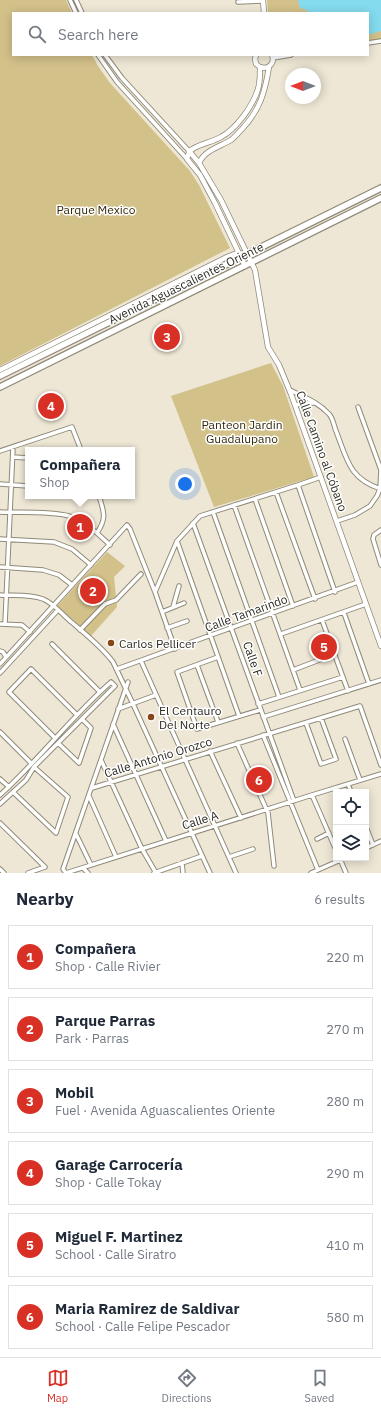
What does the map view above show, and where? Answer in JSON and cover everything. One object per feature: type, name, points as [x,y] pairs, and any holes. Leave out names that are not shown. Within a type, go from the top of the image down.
[{"type":"main road","name":"Avenida Aguascalientes Oriente","points":[[0,376],[242,254],[381,188]]},
{"type":"main road","name":"Avenida Aguascalientes Oriente","points":[[0,387],[381,198]]},
{"type":"main road","points":[[181,286],[185,279]]},
{"type":"main road","points":[[75,338],[80,347]]},
{"type":"main road","points":[[33,354],[40,356]]},
{"type":"street","points":[[70,0],[76,12]]},
{"type":"street","points":[[76,0],[82,12]]},
{"type":"street","points":[[238,2],[263,0],[264,12]]},
{"type":"street","points":[[369,43],[381,41]]},
{"type":"street","points":[[99,56],[118,82],[200,175],[234,242],[242,254]]},
{"type":"street","points":[[106,56],[122,78],[199,163],[221,200],[242,254]]},
{"type":"street","points":[[187,159],[189,151],[222,137],[240,120],[252,103],[258,89],[260,68],[255,61],[256,56]]},
{"type":"street","points":[[199,163],[206,153],[233,138],[253,116],[265,91],[269,67],[273,63],[273,56]]},
{"type":"street","points":[[260,68],[269,67]]},
{"type":"street","points":[[118,82],[122,78]]},
{"type":"street","points":[[180,151],[184,146]]},
{"type":"street","points":[[227,257],[233,251],[234,242]]},
{"type":"street","name":"Avenida Aguascalientes Oriente","points":[[0,370],[227,257],[242,254]]},
{"type":"street","name":"Calle Camino al Cóbano","points":[[242,254],[257,277],[268,347],[290,390],[381,646]]},
{"type":"street","points":[[290,390],[318,403],[330,415],[349,467],[358,477],[371,486],[380,489]]},
{"type":"street","points":[[295,405],[318,403]]},
{"type":"street","points":[[337,521],[355,515],[370,506],[380,489],[380,470],[358,407]]},
{"type":"street","points":[[0,451],[72,428],[80,447]]},
{"type":"street","points":[[5,624],[13,447]]},
{"type":"street","points":[[13,457],[25,458]]},
{"type":"street","points":[[155,592],[177,541],[200,516],[298,485],[321,476]]},
{"type":"street","points":[[0,484],[25,486]]},
{"type":"street","points":[[298,485],[336,592]]},
{"type":"street","points":[[276,492],[315,599]]},
{"type":"street","points":[[97,533],[102,526],[105,516],[100,499]]},
{"type":"street","points":[[255,499],[293,606]]},
{"type":"street","points":[[234,505],[300,690]]},
{"type":"street","points":[[0,512],[70,516],[97,533],[110,545]]},
{"type":"street","points":[[213,512],[279,697]]},
{"type":"street","name":"Calle F","points":[[193,523],[232,628],[292,802]]},
{"type":"street","points":[[0,664],[127,525],[130,529],[155,592],[174,649]]},
{"type":"street","points":[[381,530],[374,535],[373,539],[381,565]]},
{"type":"street","points":[[0,539],[54,542],[72,549],[91,565]]},
{"type":"street","points":[[177,541],[239,716]]},
{"type":"street","points":[[0,567],[43,570],[60,575],[72,585]]},
{"type":"street","points":[[80,630],[105,604],[116,600],[141,574]]},
{"type":"street","name":"Calle Tamarindo","points":[[117,669],[336,592],[358,582]]},
{"type":"street","points":[[173,607],[179,586]]},
{"type":"street","points":[[0,595],[33,596],[44,600],[58,610],[108,656],[117,669],[126,688],[210,873]]},
{"type":"street","points":[[162,612],[184,603]]},
{"type":"street","points":[[280,634],[344,613],[366,604]]},
{"type":"street","points":[[0,673],[58,610]]},
{"type":"street","points":[[344,613],[369,684]]},
{"type":"street","points":[[322,620],[348,691]]},
{"type":"street","points":[[167,628],[187,621]]},
{"type":"street","points":[[0,624],[24,625],[30,632]]},
{"type":"street","points":[[52,644],[100,692]]},
{"type":"street","points":[[0,651],[3,652],[6,657]]},
{"type":"street","points":[[293,670],[335,654]]},
{"type":"street","points":[[218,657],[177,672],[197,729],[260,710]]},
{"type":"street","points":[[141,661],[236,873]]},
{"type":"street","points":[[197,665],[218,722]]},
{"type":"street","points":[[55,738],[9,692],[31,669],[77,715]]},
{"type":"street","points":[[258,704],[343,677]]},
{"type":"street","points":[[263,718],[381,680]]},
{"type":"street","points":[[0,795],[21,775],[65,726],[100,692],[111,682],[115,686],[34,767],[26,780],[0,804]]},
{"type":"street","points":[[91,865],[76,834],[128,682]]},
{"type":"street","points":[[118,709],[156,695]]},
{"type":"street","name":"Calle Antonio Orozco","points":[[92,788],[360,706],[381,765]]},
{"type":"street","points":[[306,723],[320,764],[336,759],[322,718]]},
{"type":"street","points":[[58,743],[79,763],[91,728],[82,719]]},
{"type":"street","points":[[113,724],[166,841]]},
{"type":"street","points":[[65,726],[70,731]]},
{"type":"street","points":[[0,732],[31,763]]},
{"type":"street","points":[[263,735],[292,802],[318,870]]},
{"type":"street","points":[[346,739],[360,780]]},
{"type":"street","points":[[237,743],[267,811],[274,866]]},
{"type":"street","points":[[210,751],[241,818]]},
{"type":"street","points":[[101,760],[142,849],[155,873],[202,856]]},
{"type":"street","points":[[13,792],[56,832],[68,797],[34,767]]},
{"type":"street","name":"Calle A","points":[[76,834],[63,870],[66,873],[381,774]]},
{"type":"street","points":[[21,775],[26,780]]},
{"type":"street","points":[[0,779],[9,787]]},
{"type":"street","points":[[348,784],[350,789]]},
{"type":"street","points":[[312,795],[333,843]]},
{"type":"street","points":[[89,796],[116,857]]},
{"type":"street","points":[[0,823],[45,867],[28,873]]},
{"type":"street","points":[[317,839],[329,833]]},
{"type":"street","points":[[369,835],[373,845]]},
{"type":"street","points":[[369,847],[381,841]]},
{"type":"street","points":[[229,857],[253,849]]},
{"type":"street","points":[[311,873],[336,861]]},
{"type":"street","points":[[341,861],[346,873]]},
{"type":"street","points":[[182,863],[183,873]]},
{"type":"street","points":[[83,868],[88,873]]},
{"type":"street","points":[[0,869],[4,873]]},
{"type":"green space","name":"Parque Mexico","points":[[0,0],[66,0],[72,12],[12,12],[12,56],[93,56],[110,83],[190,171],[199,185],[230,248],[0,366]]},
{"type":"green space","points":[[267,0],[381,0],[381,40],[369,42],[369,12],[268,12]]},
{"type":"green space","name":"Panteon Jardin Guadalupano","points":[[271,363],[283,386],[314,477],[214,507],[171,396]]},
{"type":"green space","points":[[107,552],[125,566],[114,577],[117,607],[91,636],[57,606]]},
{"type":"water","points":[[298,0],[381,0],[381,31],[369,35],[369,12],[308,12],[305,9],[300,8]]},
{"type":"place","name":"Mobil","points":[[167,337]]},
{"type":"place","name":"Garage Carrocería","points":[[51,406]]},
{"type":"place","name":"Compañera","points":[[80,527]]},
{"type":"place","name":"Parque Parras","points":[[93,591]]},
{"type":"place","name":"Carlos Pellicer","points":[[111,643]]},
{"type":"place","name":"Miguel F. Martinez","points":[[324,647]]},
{"type":"place","name":"El Centauro Del Norte","points":[[151,717]]},
{"type":"place","name":"Maria Ramirez de Saldivar","points":[[259,780]]}]
